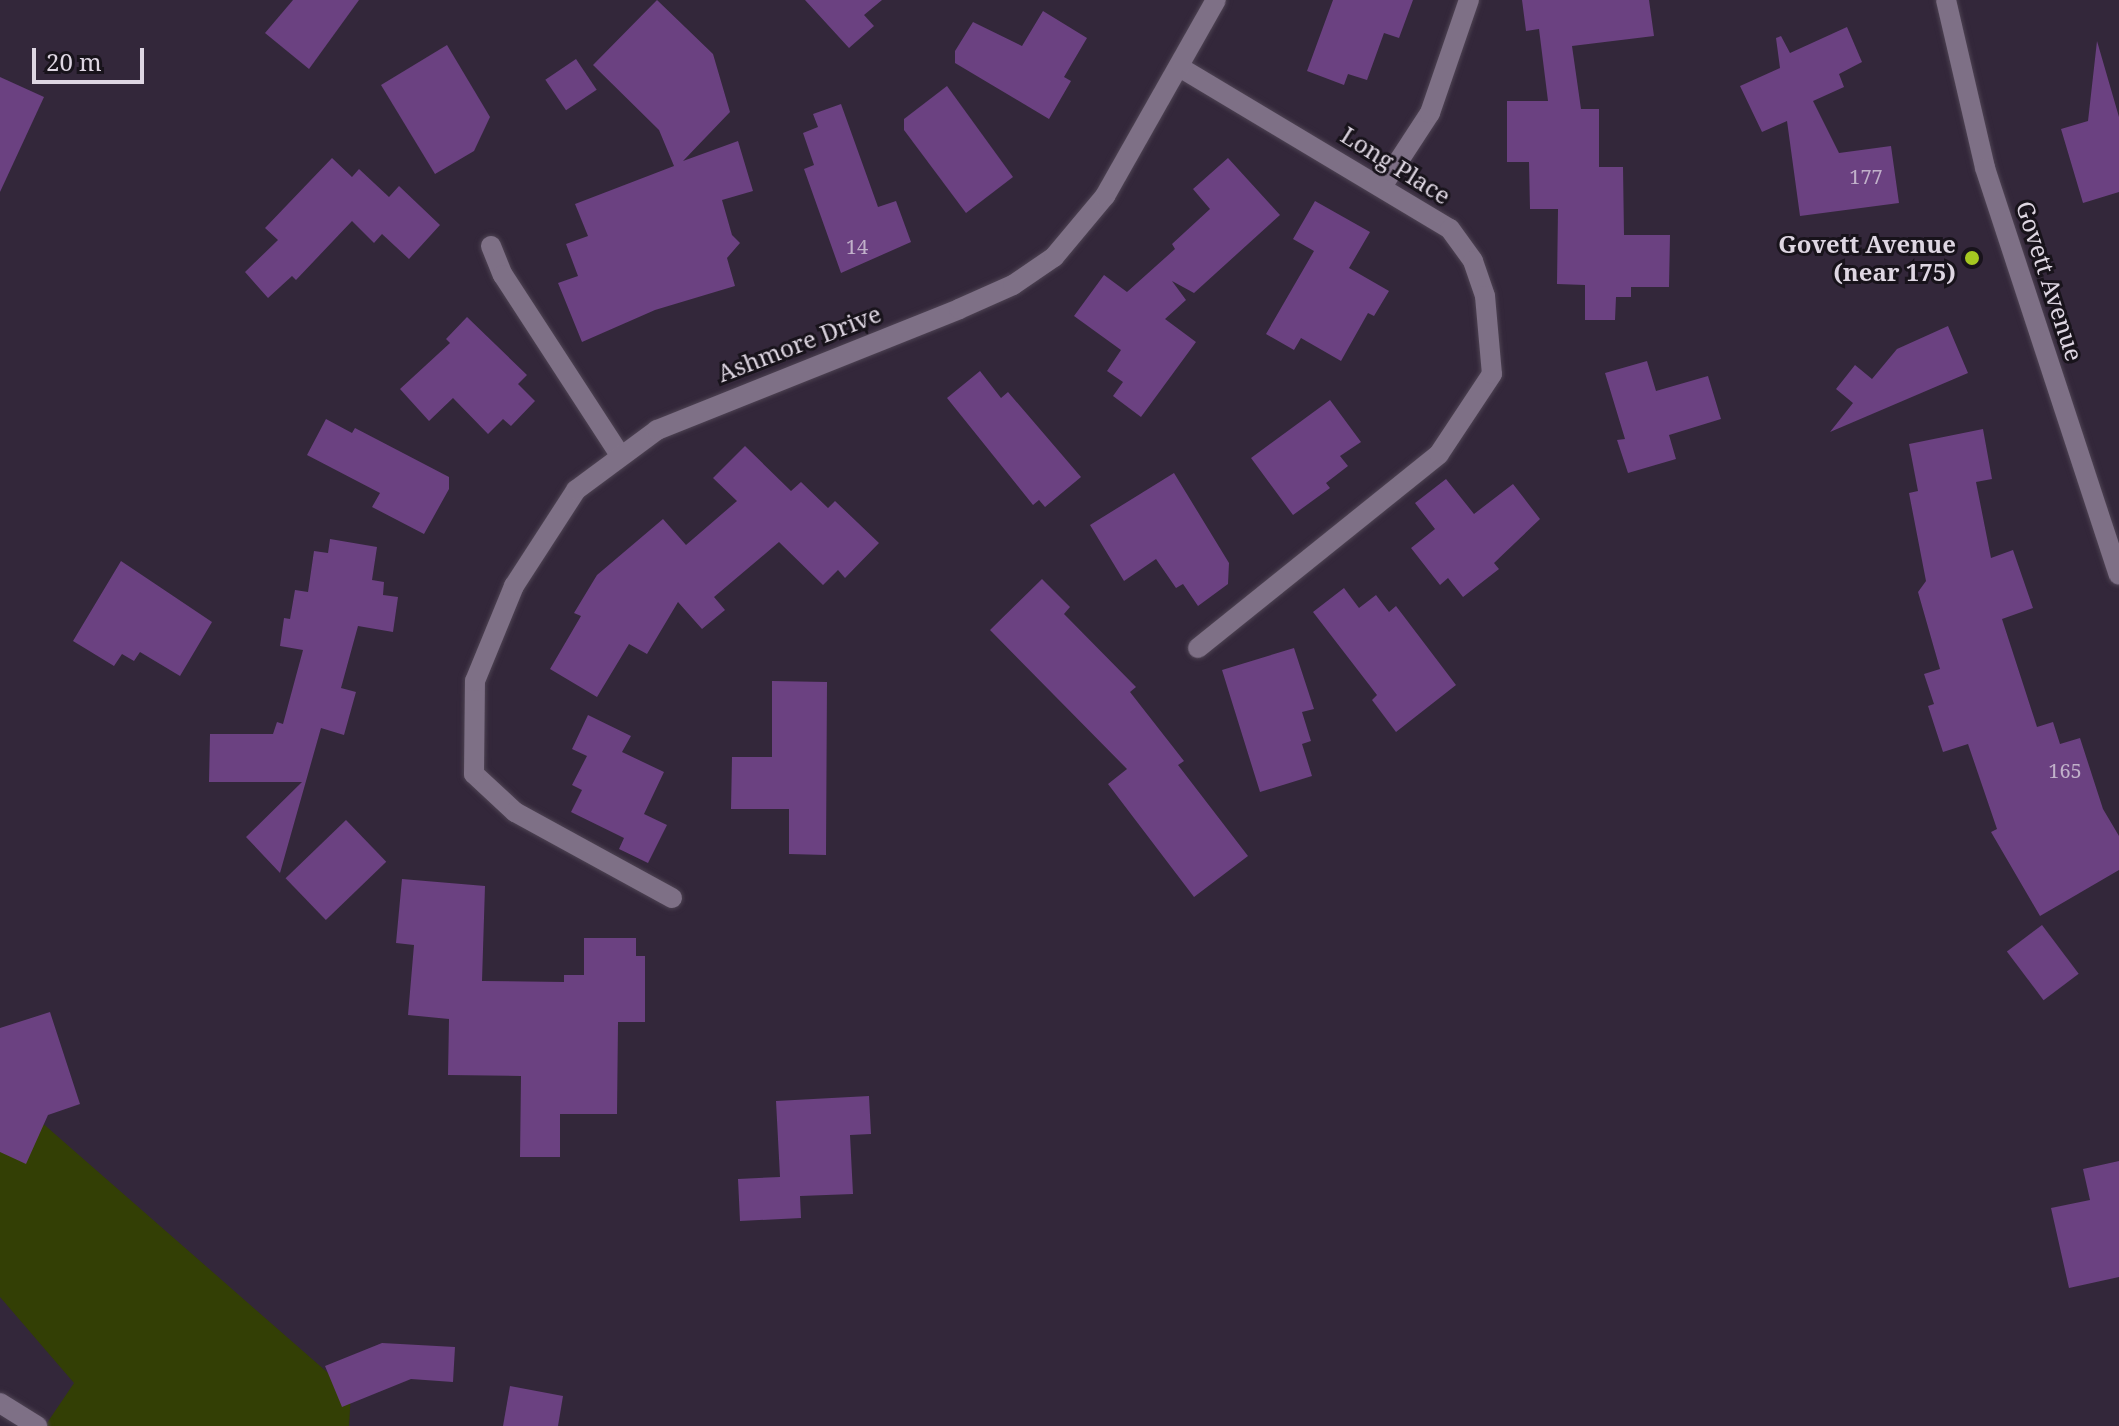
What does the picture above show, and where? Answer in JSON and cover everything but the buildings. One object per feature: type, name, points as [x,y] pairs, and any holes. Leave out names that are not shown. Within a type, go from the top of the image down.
[{"type":"street","points":[[1383,185],[1430,113],[1469,0]]},
{"type":"street","name":"Govett Avenue","points":[[1946,0],[1985,168],[2117,564]]},
{"type":"street","name":"Ashmore Drive","points":[[672,898],[515,812],[474,774],[475,681],[514,586],[576,490],[620,455],[699,409],[959,309],[1013,285],[1054,257],[1105,196],[1181,68],[1210,1]]},
{"type":"street","name":"Long Place","points":[[1181,68],[1383,185],[1450,229],[1473,261],[1485,296],[1492,374],[1439,454],[1198,648]]},
{"type":"street","points":[[491,246],[503,275],[620,455]]},
{"type":"street","points":[[0,1403],[37,1426]]},
{"type":"green space","points":[[0,1086],[351,1393],[349,1426],[45,1426],[74,1383],[0,1297]]},
{"type":"place","name":"Govett Avenue (near 175)","points":[[1972,258]]}]
